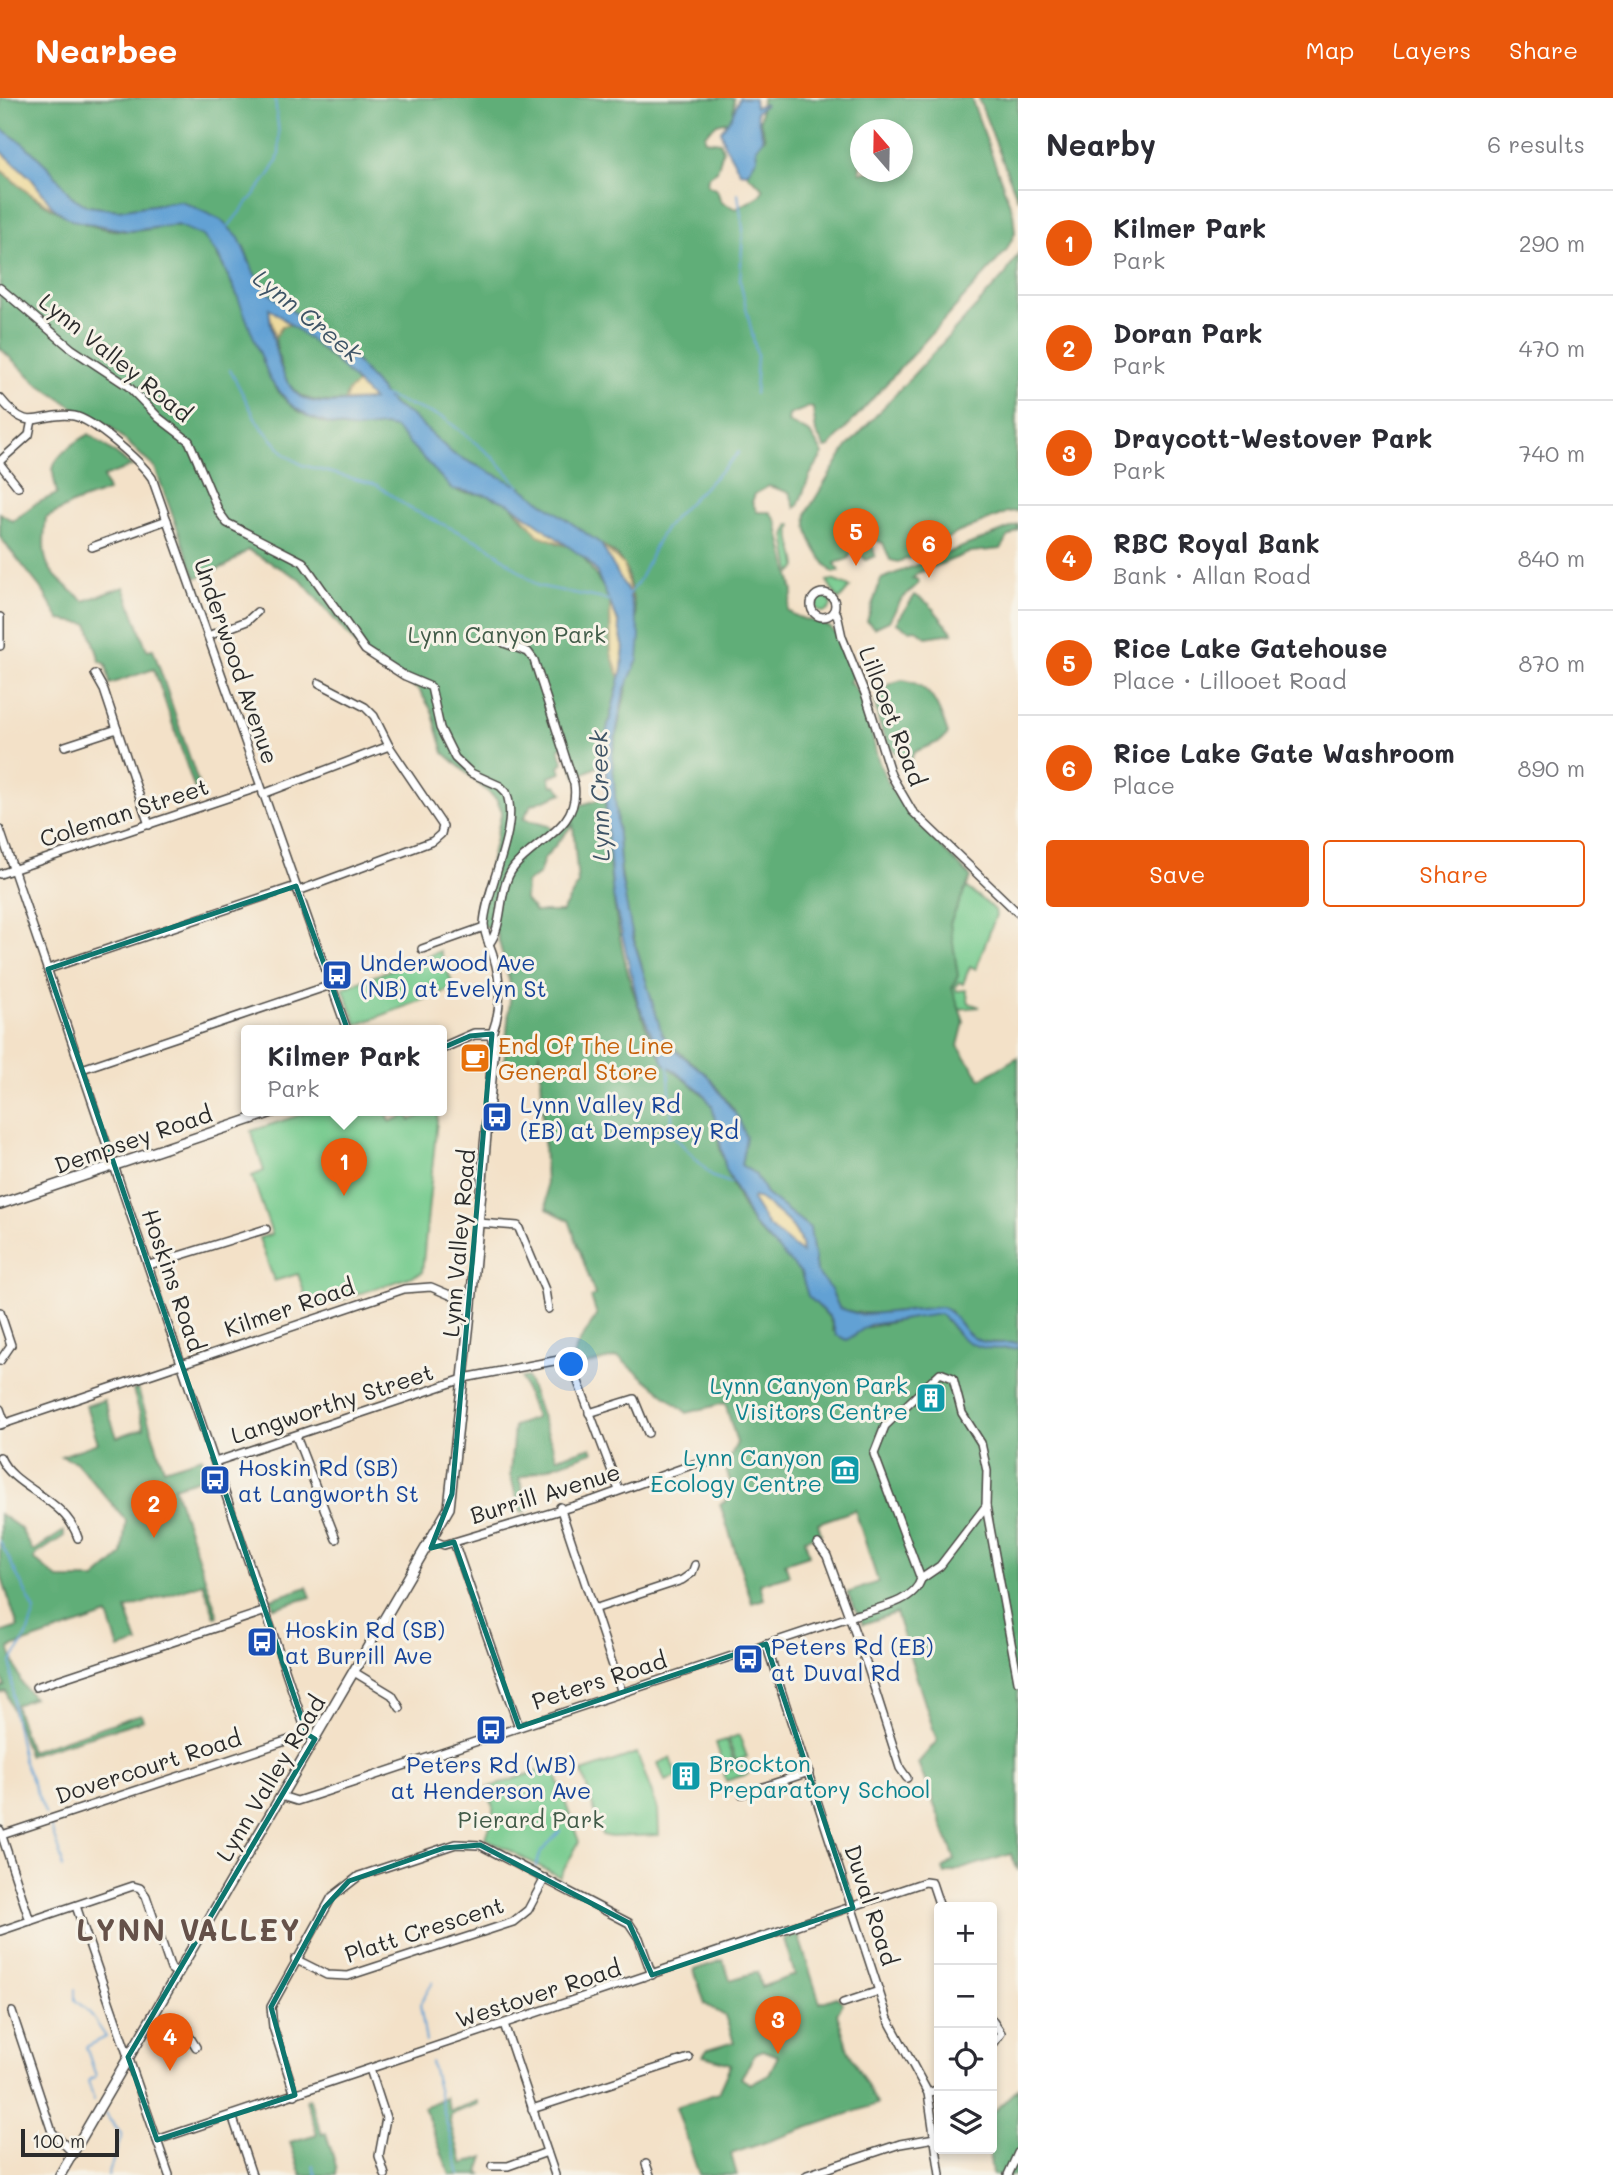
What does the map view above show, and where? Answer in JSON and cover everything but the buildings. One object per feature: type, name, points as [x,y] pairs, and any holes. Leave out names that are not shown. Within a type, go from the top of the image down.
[{"type":"street","name":"Lynn Valley Road","points":[[0,288],[72,349],[128,386],[159,418],[189,441],[219,512],[227,523],[303,562],[365,650],[405,676],[431,687],[440,728],[455,758],[471,773],[500,786],[509,799],[508,825],[484,927],[500,983],[500,997],[492,1034],[494,1051],[479,1223],[451,1502],[432,1540],[354,1672],[311,1736],[281,1796],[60,2175]]},
{"type":"street","points":[[0,398],[18,416],[32,421],[29,435],[0,462],[18,486]]},
{"type":"street","name":"Underwood Avenue","points":[[32,421],[75,416],[106,435],[148,473],[345,1025]]},
{"type":"street","points":[[92,547],[167,520]]},
{"type":"street","points":[[208,636],[247,621],[257,612]]},
{"type":"street","name":"Lillooet Road","points":[[835,613],[866,696],[891,775],[912,811],[1018,913]]},
{"type":"street","points":[[0,617],[0,646]]},
{"type":"street","points":[[489,944],[513,868],[551,837],[569,813],[576,798],[574,784],[536,665],[528,652],[504,643]]},
{"type":"street","points":[[95,674],[102,685],[149,825]]},
{"type":"street","points":[[48,969],[428,843],[442,831],[440,818],[389,746],[370,711],[319,683]]},
{"type":"street","points":[[65,746],[117,729]]},
{"type":"street","name":"Coleman Street","points":[[0,874],[262,790],[389,746]]},
{"type":"street","name":"Hoskins Road","points":[[0,830],[265,1611],[311,1736]]},
{"type":"street","points":[[422,949],[484,927]]},
{"type":"street","points":[[82,1069],[331,985]]},
{"type":"street","points":[[447,1046],[474,1034],[492,1034]]},
{"type":"street","name":"Dempsey Road","points":[[0,1204],[260,1116]]},
{"type":"street","points":[[479,1223],[518,1226],[545,1290],[548,1309]]},
{"type":"street","points":[[149,1265],[266,1229]]},
{"type":"street","name":"Kilmer Road","points":[[2,1424],[414,1286],[436,1289],[471,1304]]},
{"type":"street","points":[[0,1312],[11,1345],[0,1361]]},
{"type":"street","name":"Langworthy Street","points":[[215,1462],[464,1380],[543,1362],[559,1360],[570,1364],[589,1413]]},
{"type":"street","points":[[921,1579],[874,1454],[879,1437],[892,1417],[940,1373],[953,1378],[962,1413],[981,1443],[987,1471],[986,1506],[1018,1681]]},
{"type":"street","points":[[619,1490],[589,1413],[634,1399],[648,1433]]},
{"type":"street","points":[[0,1409],[2,1424]]},
{"type":"street","points":[[296,1436],[336,1539]]},
{"type":"street","points":[[0,1457],[16,1477],[52,1502],[75,1528],[78,1538]]},
{"type":"street","name":"Burrill Avenue","points":[[432,1540],[444,1545],[694,1464],[711,1462]]},
{"type":"street","name":"Peters Road","points":[[281,1796],[298,1801],[906,1597],[915,1592],[921,1579],[940,1566],[986,1506]]},
{"type":"street","points":[[560,1507],[622,1693]]},
{"type":"street","points":[[454,1542],[519,1727]]},
{"type":"street","points":[[818,1544],[827,1556],[900,1768],[907,1778]]},
{"type":"street","points":[[594,1609],[682,1580],[692,1573],[695,1565]]},
{"type":"street","points":[[36,1687],[265,1611]]},
{"type":"street","name":"Duval Road","points":[[766,1644],[891,2025],[929,2093],[934,2130]]},
{"type":"street","points":[[354,1672],[392,1695],[400,1708]]},
{"type":"street","name":"Dovercourt Road","points":[[1,1832],[311,1736]]},
{"type":"street","points":[[742,1794],[809,1772]]},
{"type":"street","points":[[1,1832],[30,1921]]},
{"type":"street","points":[[295,2095],[271,2014],[272,2001],[326,1907],[349,1881],[444,1848],[468,1843],[480,1845],[629,1923],[639,1938],[652,1975]]},
{"type":"street","name":"Platt Crescent","points":[[295,1959],[327,1975],[357,1975],[513,1922],[528,1910],[545,1878]]},
{"type":"street","name":"Westover Road","points":[[157,2140],[930,1881],[938,1902]]},
{"type":"street","points":[[0,1931],[133,1886],[140,1888],[146,1896],[171,1969],[177,1973]]},
{"type":"street","points":[[76,1906],[169,2175]]},
{"type":"street","points":[[843,2003],[879,1991]]},
{"type":"street","points":[[12,2012],[52,2132],[72,2152]]},
{"type":"street","points":[[151,2019],[188,2034],[196,2047]]},
{"type":"street","points":[[504,2024],[555,2175]]},
{"type":"street","points":[[532,2109],[689,2058]]},
{"type":"street","points":[[370,2070],[386,2118],[379,2156],[385,2175]]},
{"type":"street","points":[[929,2093],[934,2091]]},
{"type":"street","points":[[232,2115],[253,2175]]},
{"type":"street","points":[[807,2175],[900,2144],[934,2138]]},
{"type":"street","points":[[492,2166],[508,2166],[547,2152]]},
{"type":"street","points":[[1008,2175],[1018,2153]]},
{"type":"street","name":"Duval Road","points":[[937,2154],[940,2175]]},
{"type":"street","points":[[646,2164],[650,2175]]},
{"type":"highlighted area","points":[[296,886],[366,1081],[470,1036],[492,1034],[452,1494],[431,1548],[454,1542],[519,1727],[766,1644],[853,1908],[652,1975],[629,1923],[480,1845],[444,1848],[349,1881],[325,1907],[271,2007],[295,2095],[157,2140],[128,2057],[315,1739],[307,1734],[48,969]]},
{"type":"green space","points":[[0,98],[734,98],[733,120],[717,124],[705,134],[705,140],[720,142],[723,150],[717,171],[708,177],[707,185],[717,190],[721,202],[736,209],[758,197],[764,189],[748,175],[743,146],[765,138],[760,121],[762,98],[971,98],[1013,213],[1015,233],[1006,251],[829,447],[825,448],[816,433],[813,408],[789,415],[788,422],[810,433],[823,454],[810,475],[798,506],[795,508],[790,493],[769,486],[755,494],[752,502],[757,512],[770,512],[777,522],[793,592],[787,610],[800,618],[823,624],[840,639],[854,675],[849,682],[861,698],[887,781],[920,825],[971,877],[950,923],[958,976],[952,988],[964,1022],[958,1046],[981,1079],[1018,1057],[1018,1343],[986,1342],[972,1337],[950,1311],[922,1309],[866,1313],[839,1308],[833,1294],[816,1271],[810,1228],[767,1195],[755,1174],[741,1165],[744,1149],[734,1110],[707,1075],[668,1043],[659,1027],[627,914],[620,862],[612,756],[628,680],[638,660],[636,614],[627,572],[618,556],[519,486],[453,454],[412,416],[392,404],[356,361],[268,292],[254,273],[244,247],[221,220],[181,201],[118,210],[87,206],[71,196],[49,168],[24,144],[0,128]]},
{"type":"green space","points":[[1018,98],[1018,200],[979,100]]},
{"type":"green space","name":"Lynn Canyon Park","points":[[0,169],[44,204],[94,226],[131,231],[177,226],[203,235],[214,250],[236,293],[268,374],[275,387],[294,408],[313,419],[339,427],[396,428],[459,492],[487,495],[510,504],[524,520],[557,543],[571,547],[581,554],[610,602],[611,653],[620,678],[608,724],[604,760],[601,765],[576,777],[564,746],[559,748],[563,762],[559,767],[561,773],[549,777],[552,786],[556,785],[563,793],[531,805],[523,819],[548,826],[557,834],[570,817],[576,817],[577,806],[605,798],[609,862],[618,928],[634,993],[645,1023],[663,1061],[701,1093],[713,1108],[722,1155],[752,1223],[795,1265],[802,1275],[808,1294],[827,1316],[833,1331],[859,1329],[940,1314],[959,1335],[973,1344],[995,1349],[1018,1348],[1018,1871],[1011,1854],[945,1874],[943,1869],[955,1859],[918,1763],[937,1741],[896,1613],[863,1624],[847,1593],[878,1582],[855,1510],[818,1523],[821,1534],[805,1539],[809,1555],[785,1563],[789,1575],[760,1584],[764,1599],[752,1603],[720,1504],[725,1502],[730,1481],[725,1467],[737,1443],[725,1403],[687,1413],[618,1357],[584,1365],[579,1364],[574,1357],[576,1348],[597,1315],[591,1297],[595,1295],[569,1220],[547,1209],[540,1051],[537,1067],[504,1064],[511,988],[497,934],[477,921],[502,811],[496,799],[444,753],[432,711],[419,690],[370,661],[300,579],[248,550],[226,566],[196,578],[155,468],[111,427],[76,409],[37,383],[0,348]],"holes":[[[573,824],[578,884],[562,912],[535,912],[525,900],[526,883],[539,874],[544,859]]]},
{"type":"green space","points":[[1018,254],[1018,511],[1008,512],[957,533],[922,554],[898,562],[890,560],[883,543],[863,541],[856,545],[866,544],[873,547],[875,556],[866,560],[854,549],[848,559],[835,563],[839,571],[833,573],[810,538],[807,512],[846,448],[1005,275]]},
{"type":"green space","points":[[293,324],[359,383],[346,395],[345,401],[313,400],[293,389],[282,368],[275,337],[282,326]]},
{"type":"green space","points":[[89,434],[132,466],[103,477],[108,491],[74,503],[46,518],[46,559],[54,575],[84,601],[124,587],[147,650],[153,649],[203,797],[198,799],[154,669],[110,684],[106,664],[100,661],[88,624],[60,620],[43,591],[0,537],[0,513],[13,521],[35,504],[57,494],[54,464],[67,449]]},
{"type":"green space","points":[[790,524],[797,567],[791,573],[785,535]]},
{"type":"green space","points":[[1018,525],[1018,530],[1007,538],[1001,549],[971,552],[918,573],[912,579],[918,579],[919,583],[901,600],[889,621],[874,628],[867,621],[881,579]]},
{"type":"green space","points":[[832,580],[850,587],[839,600],[827,581]]},
{"type":"green space","points":[[915,595],[929,604],[953,633],[926,637],[916,629],[909,630],[896,623]]},
{"type":"green space","points":[[823,596],[829,598],[829,610],[823,612],[817,610],[815,604],[817,598]]},
{"type":"green space","points":[[902,680],[920,686],[933,699],[948,734],[941,741],[914,752],[911,759],[896,753],[884,736],[875,701],[883,695],[889,684]]},
{"type":"green space","points":[[966,887],[995,910],[996,915],[976,969],[970,966],[963,984],[959,982],[955,987],[957,991],[966,990],[969,1003],[980,1007],[959,1009],[952,988],[950,923]]},
{"type":"green space","points":[[440,951],[454,988],[357,1025],[343,988]]},
{"type":"green space","points":[[297,1116],[388,1116],[390,1122],[404,1116],[409,1116],[410,1120],[421,1116],[437,1116],[422,1273],[310,1310],[298,1274],[274,1281],[259,1238],[272,1234],[252,1176],[264,1171],[251,1131]]},
{"type":"green space","points":[[527,1377],[557,1458],[591,1447],[593,1452],[519,1478],[528,1510],[521,1512],[510,1475],[514,1426],[536,1418],[521,1378]]},
{"type":"green space","points":[[138,1389],[164,1469],[202,1457],[208,1476],[174,1487],[218,1616],[215,1617],[203,1583],[126,1609],[138,1643],[119,1649],[108,1615],[9,1648],[21,1682],[33,1698],[15,1705],[30,1751],[141,1714],[143,1720],[28,1755],[6,1691],[0,1693],[0,1688],[5,1686],[0,1673],[0,1633],[18,1627],[0,1572],[0,1514],[20,1528],[33,1551],[64,1531],[64,1536],[37,1554],[34,1559],[58,1579],[95,1579],[122,1555],[126,1520],[76,1462],[61,1456],[98,1443],[86,1406],[104,1400],[117,1437],[144,1428],[133,1390]]},
{"type":"green space","points":[[307,1587],[311,1597],[274,1608],[271,1599]]},
{"type":"green space","points":[[739,1735],[747,1757],[736,1761],[728,1739]]},
{"type":"green space","points":[[726,1740],[734,1762],[723,1765],[716,1743]]},
{"type":"green space","points":[[637,1753],[658,1810],[659,1835],[602,1835],[582,1772]]},
{"type":"green space","points":[[670,1758],[677,1777],[665,1781],[658,1763]]},
{"type":"green space","points":[[745,1764],[748,1774],[726,1781],[723,1771]]},
{"type":"green space","name":"Pierard Park","points":[[553,1766],[579,1842],[560,1877],[485,1838],[494,1811],[487,1788]]},
{"type":"green space","points":[[798,1934],[820,2003],[837,1997],[843,2003],[837,2014],[849,2052],[877,2104],[731,2154],[737,2175],[699,2175],[676,2107],[718,2093],[731,2064],[703,2056],[707,2050],[734,2042],[725,2016],[705,2004],[694,1970],[723,1960],[730,1980],[757,1972],[761,1987],[795,1975],[784,1939]],"holes":[[[763,2050],[778,2056],[769,2074],[750,2084],[741,2078],[756,2053]]]},
{"type":"green space","points":[[1018,2088],[1018,2175],[992,2175],[990,2154],[997,2154],[997,2109]]},
{"type":"green space","points":[[445,2097],[450,2111],[477,2101],[478,2104],[451,2114],[450,2123],[463,2164],[484,2157],[479,2172],[482,2175],[450,2175],[424,2107]]},
{"type":"green space","points":[[309,2098],[322,2134],[326,2133],[337,2169],[336,2175],[301,2175],[290,2142],[317,2134],[306,2100]]},
{"type":"sand","points":[[0,150],[31,178],[54,208],[26,191],[0,169]]},
{"type":"sand","points":[[268,307],[293,324],[282,326],[275,337]]},
{"type":"sand","points":[[359,383],[374,400],[345,401],[348,391]]},
{"type":"sand","points":[[518,510],[571,547],[538,535]]},
{"type":"sand","points":[[601,544],[624,565],[632,601]]},
{"type":"sand","points":[[610,602],[622,639],[620,678],[611,653]]},
{"type":"sand","points":[[755,1196],[772,1205],[787,1219],[798,1236],[802,1254],[768,1226],[752,1200]]},
{"type":"water","points":[[739,98],[754,98],[755,107],[766,104],[756,112],[763,139],[756,148],[757,158],[747,173],[740,172],[724,144],[721,131],[733,114]]},
{"type":"water","points":[[0,128],[24,144],[49,168],[71,196],[87,206],[118,210],[181,201],[221,220],[239,238],[254,273],[268,292],[356,361],[392,404],[412,416],[453,454],[519,486],[601,544],[629,594],[640,635],[638,660],[624,691],[612,756],[621,877],[633,938],[662,1034],[676,1051],[707,1075],[739,1119],[746,1137],[741,1165],[755,1174],[767,1195],[810,1228],[816,1271],[831,1290],[839,1308],[861,1315],[941,1307],[951,1313],[972,1337],[983,1342],[1018,1343],[1018,1348],[987,1348],[973,1344],[959,1335],[940,1314],[869,1325],[847,1340],[836,1335],[831,1318],[808,1296],[801,1273],[753,1224],[726,1169],[712,1106],[702,1092],[664,1063],[638,1003],[613,896],[606,817],[606,734],[622,670],[624,648],[618,621],[596,571],[587,560],[510,504],[487,495],[452,489],[395,428],[384,426],[356,429],[332,425],[309,417],[289,403],[270,379],[235,290],[218,255],[203,236],[177,225],[129,231],[71,220],[54,208],[31,178],[0,150]],"holes":[[[269,308],[332,357],[373,400],[323,403],[307,400],[297,394],[283,374],[278,360]],[[754,1197],[788,1222],[798,1236],[802,1253],[768,1226],[752,1200]]]},
{"type":"waterway","points":[[229,226],[277,162],[279,140],[275,98]]},
{"type":"waterway","points":[[738,194],[743,229],[740,281],[757,355],[755,394]]},
{"type":"waterway","points":[[230,370],[258,423],[286,455],[302,465],[377,485],[409,508],[488,546],[538,586],[609,600]]},
{"type":"waterway","points":[[385,396],[444,418],[492,456],[519,486]]},
{"type":"waterway","points":[[628,594],[640,579],[666,528],[739,452]]},
{"type":"waterway","name":"Lynn Creek","points":[[668,1064],[673,1135],[713,1177],[731,1183]]},
{"type":"waterway","points":[[0,1541],[35,1611],[27,1635],[11,1663],[14,1715],[23,1760],[46,1815]]},
{"type":"waterway","points":[[50,1825],[62,1860],[62,1868]]},
{"type":"waterway","points":[[535,1868],[541,1852],[560,1831]]},
{"type":"waterway","points":[[426,2042],[420,2004],[433,1982]]},
{"type":"waterway","points":[[75,1990],[75,2000],[89,2012],[106,2037],[86,2047],[96,2076],[88,2081],[94,2100]]},
{"type":"waterway","points":[[431,2062],[460,2175]]},
{"type":"waterway","points":[[105,2114],[122,2135],[108,2175]]},
{"type":"waterway","points":[[313,2166],[316,2175]]},
{"type":"place","name":"Rice Lake Gatehouse","points":[[856,566]]},
{"type":"place","name":"Rice Lake Gate Washroom","points":[[929,578]]},
{"type":"place","name":"Underwood Ave (NB) at Evelyn St","points":[[337,975]]},
{"type":"place","name":"End Of The Line General Store","points":[[475,1058]]},
{"type":"place","name":"Lynn Valley Rd (EB) at Dempsey Rd","points":[[497,1117]]},
{"type":"place","name":"Kilmer Park","points":[[344,1196]]},
{"type":"place","name":"Lynn Canyon Park Visitors Centre","points":[[931,1398]]},
{"type":"place","name":"Lynn Canyon Ecology Centre","points":[[845,1470]]},
{"type":"place","name":"Hoskin Rd (SB) at Langworth St","points":[[215,1480]]},
{"type":"place","name":"Doran Park","points":[[154,1538]]},
{"type":"place","name":"Hoskin Rd (SB) at Burrill Ave","points":[[262,1642]]},
{"type":"place","name":"Peters Rd (EB) at Duval Rd","points":[[748,1659]]},
{"type":"place","name":"Peters Rd (WB) at Henderson Ave","points":[[491,1730]]},
{"type":"place","name":"Brockton Preparatory School","points":[[686,1776]]},
{"type":"place","name":"Draycott-Westover Park","points":[[778,2054]]},
{"type":"place","name":"RBC Royal Bank","points":[[170,2071]]},
{"type":"district","name":"LYNN VALLEY","points":[[189,1929]]}]
